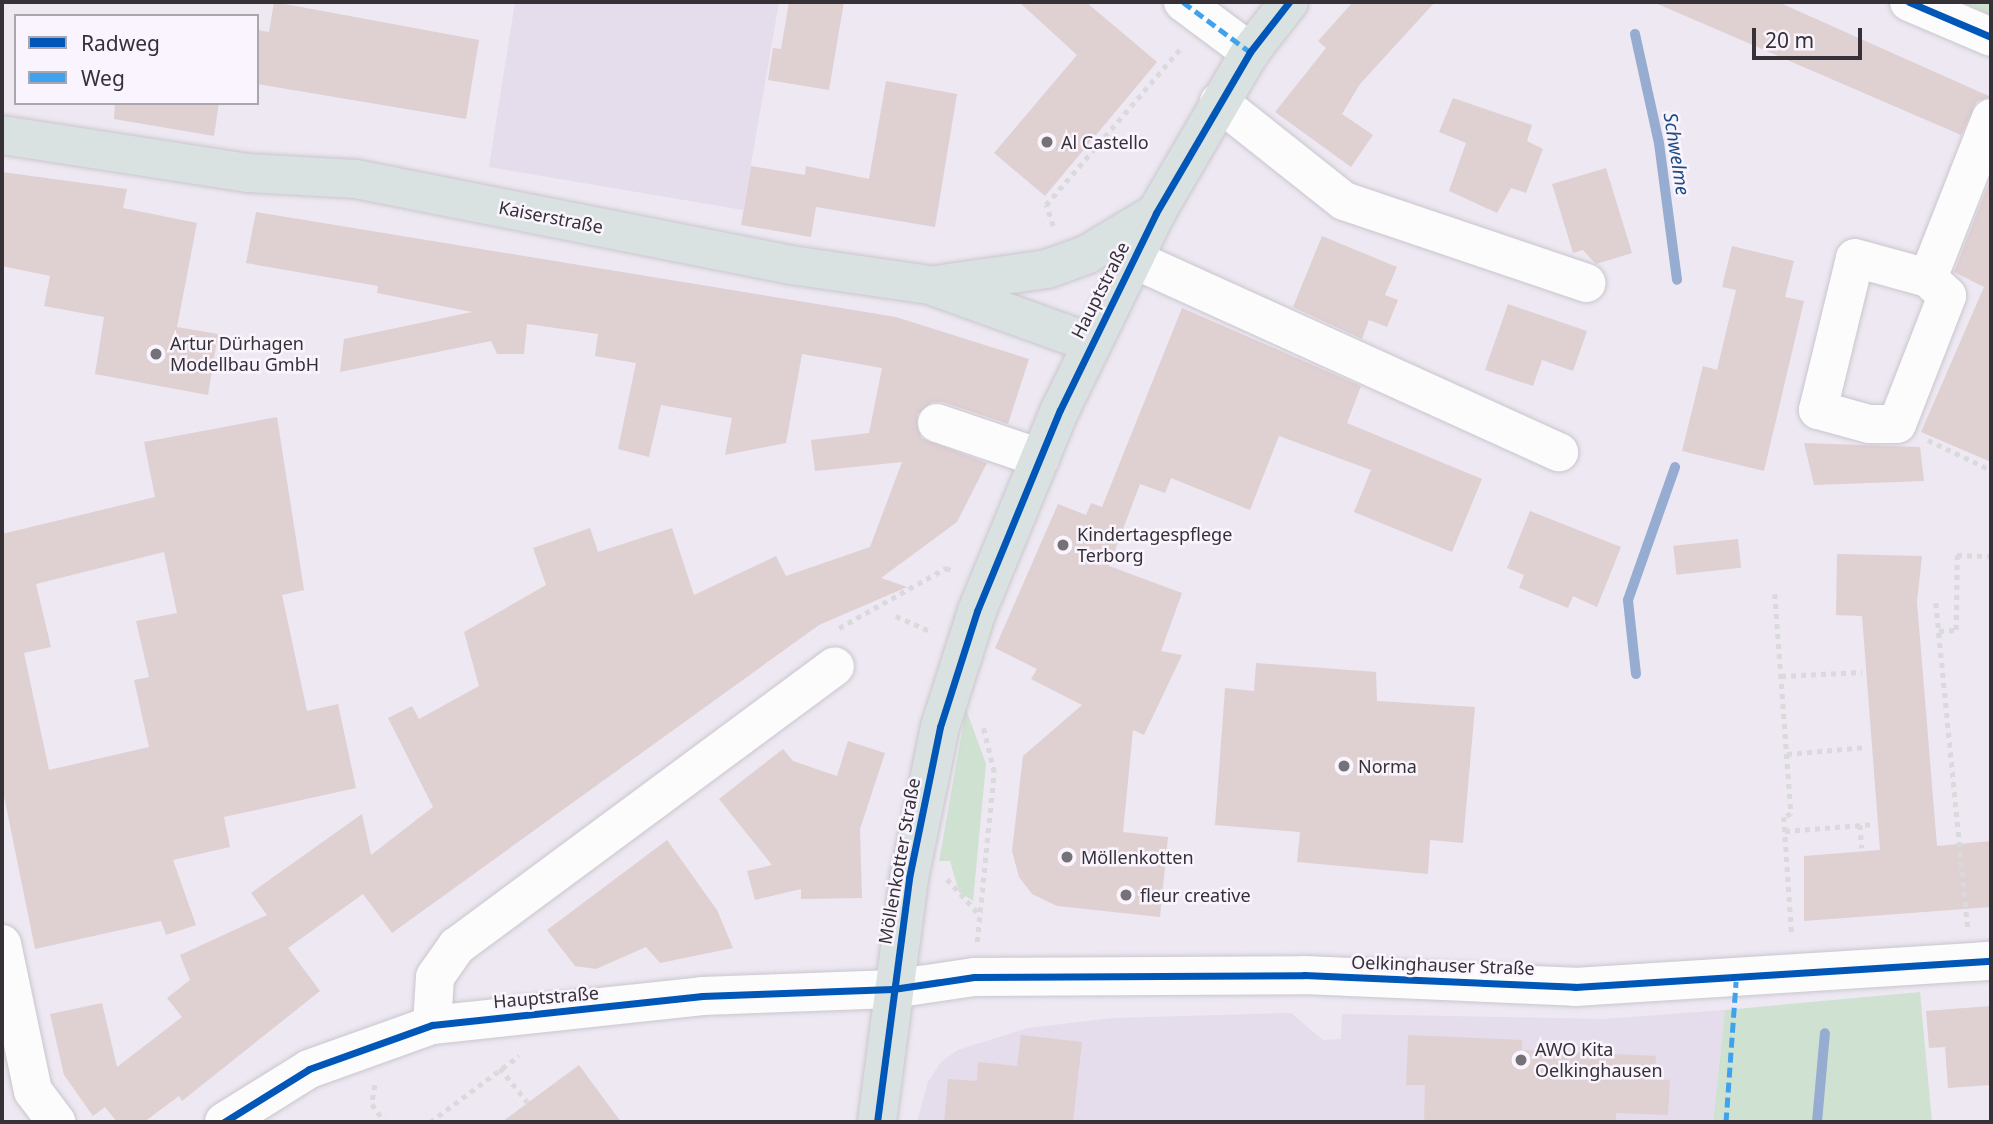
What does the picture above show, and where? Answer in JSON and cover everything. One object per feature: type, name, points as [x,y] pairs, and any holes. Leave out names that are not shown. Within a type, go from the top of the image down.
[{"type":"main road","name":"Hauptstraße","points":[[982,598],[1091,343],[1156,213],[1250,52],[1289,2]]},
{"type":"main road","name":"Kaiserstraße","points":[[2,135],[248,173],[356,179],[791,265],[930,285],[1091,343]]},
{"type":"main road","points":[[930,285],[1047,269],[1086,255],[1156,213]]},
{"type":"main road","name":"Möllenkotter Straße","points":[[877,1122],[909,878],[953,683],[982,598]]},
{"type":"street","points":[[1909,2],[1991,37]]},
{"type":"street","points":[[1194,12],[1250,52]]},
{"type":"street","points":[[1219,102],[1344,201],[1586,283]]},
{"type":"street","points":[[1928,278],[1991,118]]},
{"type":"street","points":[[1855,258],[1928,278],[1947,296],[1897,424],[1870,424],[1818,410],[1855,258]]},
{"type":"street","points":[[1133,259],[1559,452]]},
{"type":"street","points":[[937,423],[1040,458]]},
{"type":"street","points":[[432,1025],[435,977],[457,946],[835,666]]},
{"type":"street","points":[[2,944],[33,1091],[56,1122]]},
{"type":"street","name":"Oelkinghauser Straße","points":[[893,989],[974,977],[1304,975],[1575,986],[1794,976],[1981,962]]},
{"type":"street","name":"Hauptstraße","points":[[225,1122],[309,1069],[432,1025],[702,996],[893,989]]},
{"type":"path","points":[[1047,269],[1059,242],[1046,205],[1194,12]]},
{"type":"path","points":[[1897,424],[1991,470]]},
{"type":"path","points":[[1939,631],[1956,630],[1957,555],[1991,556]]},
{"type":"path","points":[[835,666],[827,633],[946,568],[982,598]]},
{"type":"path","points":[[1776,594],[1791,814],[1784,817],[1794,976]]},
{"type":"path","points":[[1936,603],[1981,962]]},
{"type":"path","points":[[1781,676],[1862,671]]},
{"type":"path","points":[[953,683],[975,697],[994,772],[974,977]]},
{"type":"path","points":[[1787,754],[1867,747]]},
{"type":"path","points":[[1785,831],[1875,824]]},
{"type":"path","points":[[1860,825],[1862,848]]},
{"type":"path","points":[[430,1122],[509,1062]]},
{"type":"path","points":[[500,1068],[529,1104]]},
{"type":"shaded area","points":[[515,2],[779,2],[743,210],[489,167]]},
{"type":"shaded area","points":[[1725,1010],[1713,1122],[917,1122],[928,1082],[941,1062],[958,1050],[1028,1028],[1113,1018],[1291,1013],[1323,1040],[1341,1039],[1342,1014],[1604,1019]]},
{"type":"green space","points":[[1961,2],[1991,2],[1991,15]]},
{"type":"green space","points":[[966,709],[986,764],[973,901],[959,892],[950,861],[939,861]]},
{"type":"green space","points":[[1920,992],[1932,1122],[1713,1122],[1725,1010]]},
{"type":"building","points":[[274,2],[479,40],[466,119],[259,84],[259,30],[269,32]]},
{"type":"building","points":[[789,2],[844,2],[829,90],[768,80],[773,48],[781,49]]},
{"type":"building","points":[[1019,2],[1086,2],[1157,62],[1045,196],[994,153],[1077,55]]},
{"type":"building","points":[[1353,2],[1435,2],[1360,84],[1342,114],[1373,135],[1351,167],[1275,112],[1326,48],[1318,41]]},
{"type":"building","points":[[1653,2],[1778,2],[1991,97],[1977,101],[1961,135]]},
{"type":"building","points":[[886,81],[957,94],[935,227],[816,207],[811,237],[741,225],[751,166],[805,175],[806,166],[869,179]]},
{"type":"building","points":[[1453,98],[1532,125],[1527,141],[1543,149],[1526,193],[1511,188],[1497,213],[1449,191],[1466,143],[1439,132]]},
{"type":"building","points":[[115,105],[219,105],[214,136],[114,119]]},
{"type":"building","points":[[1606,168],[1632,253],[1596,264],[1583,250],[1573,253],[1552,184]]},
{"type":"building","points":[[2,172],[127,189],[123,208],[197,223],[177,327],[218,334],[208,395],[95,374],[104,317],[44,306],[50,276],[2,266]]},
{"type":"building","points":[[1991,177],[1991,462],[1921,432],[1984,287],[1954,272]]},
{"type":"building","points":[[256,212],[896,317],[1029,359],[1008,424],[943,402],[932,402],[917,415],[921,438],[987,463],[957,522],[881,578],[907,587],[819,625],[392,933],[363,894],[288,948],[320,991],[182,1101],[179,1096],[144,1122],[117,1122],[105,1107],[93,1116],[64,1075],[50,1014],[102,1003],[117,1067],[182,1017],[167,998],[190,980],[180,955],[267,915],[251,893],[362,814],[371,855],[433,807],[388,718],[412,706],[419,719],[479,686],[464,632],[546,585],[533,548],[590,528],[598,552],[672,528],[694,595],[776,556],[786,576],[870,547],[902,462],[815,471],[811,440],[869,433],[882,368],[802,354],[786,443],[725,455],[732,418],[661,405],[649,457],[618,449],[636,363],[595,356],[598,334],[527,324],[524,354],[497,354],[491,341],[340,372],[344,339],[472,312],[377,293],[378,286],[246,263]]},
{"type":"building","points":[[1322,236],[1397,267],[1385,295],[1398,300],[1387,327],[1369,320],[1362,339],[1293,307]]},
{"type":"building","points":[[1732,246],[1794,261],[1785,297],[1804,301],[1764,471],[1682,451],[1703,366],[1717,370],[1736,290],[1722,287]]},
{"type":"building","points":[[1508,304],[1587,331],[1573,371],[1542,360],[1533,386],[1485,370]]},
{"type":"building","points":[[1182,308],[1361,386],[1347,423],[1482,479],[1452,552],[1354,512],[1371,470],[1279,436],[1250,510],[1171,478],[1165,493],[1140,484],[1109,566],[1182,593],[1161,651],[1182,655],[1144,735],[1133,730],[1123,832],[1168,837],[1160,917],[1057,906],[1032,894],[1019,877],[1012,851],[1023,756],[1082,705],[1031,679],[1037,669],[995,648],[1058,504],[1086,515],[1091,503],[1102,507]]},
{"type":"building","points":[[277,417],[304,590],[282,595],[307,711],[338,704],[356,788],[224,817],[230,847],[173,860],[196,925],[166,935],[161,921],[35,949],[2,786],[2,534],[155,497],[144,442]],"holes":[[[164,552],[177,613],[136,621],[149,677],[134,680],[149,747],[49,770],[24,653],[51,647],[36,584]]]},
{"type":"building","points":[[1804,443],[1920,447],[1924,481],[1814,485]]},
{"type":"building","points":[[1530,511],[1621,547],[1597,607],[1573,596],[1568,608],[1519,588],[1524,575],[1507,568]]},
{"type":"building","points":[[1738,539],[1741,568],[1676,575],[1673,546]]},
{"type":"building","points":[[1837,554],[1922,556],[1917,602],[1937,846],[1991,841],[1991,907],[1804,921],[1804,856],[1880,850],[1862,616],[1836,615]]},
{"type":"building","name":"Norma","points":[[1256,663],[1376,672],[1377,701],[1475,707],[1463,843],[1430,840],[1428,874],[1297,862],[1300,832],[1215,825],[1225,688],[1254,691]]},
{"type":"building","points":[[848,741],[885,753],[860,829],[862,898],[801,899],[801,889],[755,900],[747,871],[772,865],[719,799],[783,749],[793,761],[837,776]]},
{"type":"building","points":[[667,840],[717,910],[733,948],[660,963],[646,947],[596,969],[575,966],[547,930]]},
{"type":"building","points":[[1991,1006],[1991,1085],[1948,1088],[1945,1047],[1929,1048],[1926,1011]]},
{"type":"building","points":[[1021,1035],[1082,1042],[1073,1122],[944,1122],[948,1079],[977,1081],[978,1062],[1017,1066]]},
{"type":"building","points":[[1408,1035],[1522,1040],[1522,1050],[1656,1056],[1655,1079],[1670,1080],[1668,1115],[1616,1113],[1616,1122],[1424,1122],[1425,1085],[1406,1085]]},
{"type":"building","points":[[579,1065],[621,1122],[502,1122]]},
{"type":"waterway","name":"Schwelme","points":[[1635,34],[1659,143],[1677,280]]},
{"type":"waterway","name":"Schwelme","points":[[1636,674],[1628,600],[1675,467]]},
{"type":"waterway","name":"Schwelme","points":[[1817,1122],[1825,1033]]},
{"type":"marked path","points":[[1183,2],[1250,52]]},
{"type":"marked path","points":[[1726,1122],[1736,981]]},
{"type":"cycle path","points":[[877,1122],[909,878],[940,727],[977,611],[1060,410],[1156,213],[1250,52],[1289,2]]},
{"type":"cycle path","points":[[1909,2],[1991,37]]},
{"type":"cycle path","points":[[224,1122],[309,1069],[432,1025],[702,996],[893,989],[974,977],[1304,975],[1575,987],[1991,961]]},
{"type":"place","name":"Al Castello","points":[[1047,142]]},
{"type":"place","name":"Artur Dürhagen Modellbau GmbH","points":[[156,354]]},
{"type":"place","name":"Kindertagespflege Terborg","points":[[1063,545]]},
{"type":"place","name":"Norma","points":[[1344,766]]},
{"type":"place","name":"Möllenkotten","points":[[1067,857]]},
{"type":"place","name":"fleur creative","points":[[1126,895]]},
{"type":"place","name":"AWO Kita Oelkinghausen","points":[[1521,1060]]}]
